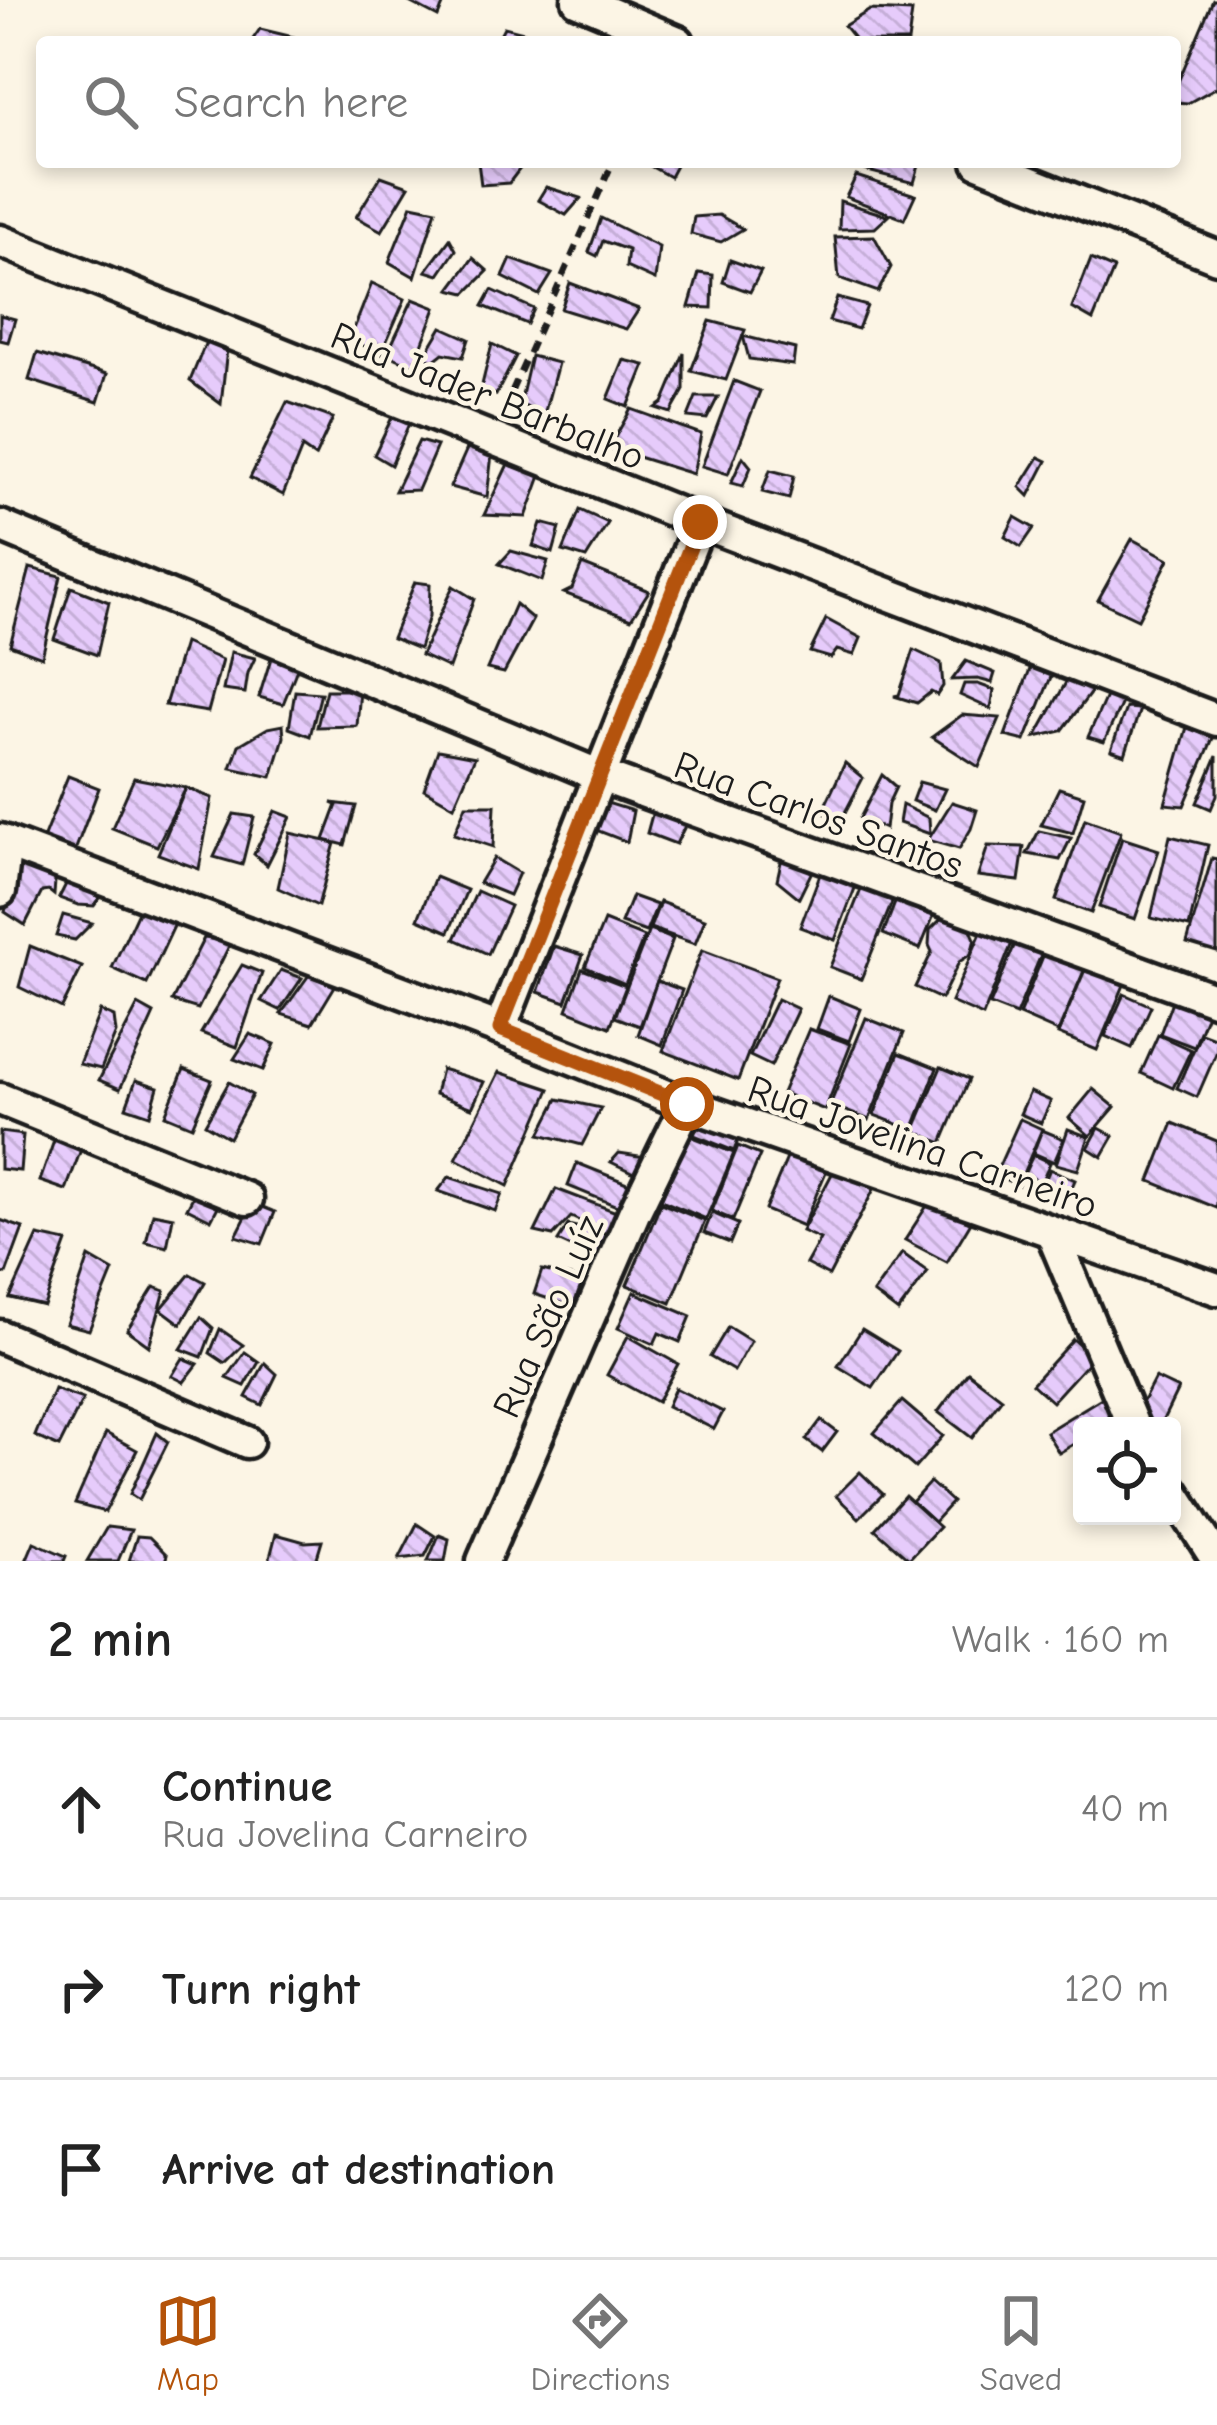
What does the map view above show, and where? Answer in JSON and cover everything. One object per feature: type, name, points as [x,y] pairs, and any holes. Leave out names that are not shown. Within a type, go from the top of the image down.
[{"type":"street","points":[[578,0],[664,36]]},
{"type":"street","points":[[994,168],[1217,257]]},
{"type":"street","name":"Rua Jader Barbalho","points":[[0,241],[700,522],[1217,720]]},
{"type":"street","points":[[500,1029],[700,522]]},
{"type":"street","name":"Rua Carlos Santos","points":[[0,526],[598,775],[1217,1000]]},
{"type":"street","points":[[0,891],[3,841]]},
{"type":"street","name":"Rua Jovelina Carneiro","points":[[3,841],[687,1104],[1217,1289]]},
{"type":"street","points":[[0,1099],[247,1199]]},
{"type":"street","name":"Rua São Luíz","points":[[483,1561],[634,1213],[687,1104]]},
{"type":"street","points":[[1052,1233],[1129,1417]]},
{"type":"street","points":[[0,1336],[247,1442]]},
{"type":"street","points":[[1181,1504],[1217,1560]]},
{"type":"path","points":[[492,438],[610,168]]},
{"type":"building","points":[[405,0],[445,0],[438,17]]},
{"type":"building","points":[[1213,0],[1217,0],[1217,87],[1181,102],[1181,75]]},
{"type":"building","points":[[870,10],[912,12],[909,36],[852,36],[844,26]]},
{"type":"building","points":[[504,27],[524,32],[523,36],[499,36]]},
{"type":"building","points":[[260,29],[289,36],[255,36]]},
{"type":"building","points":[[479,168],[520,168],[509,183],[481,185]]},
{"type":"building","points":[[654,168],[675,168],[670,177]]},
{"type":"building","points":[[863,168],[918,168],[914,183]]},
{"type":"building","points":[[381,176],[409,186],[382,231],[356,217]]},
{"type":"building","points":[[856,176],[915,195],[904,219],[846,197]]},
{"type":"building","points":[[546,187],[581,198],[566,215],[538,200]]},
{"type":"building","points":[[840,201],[888,216],[875,228],[839,229]]},
{"type":"building","points":[[412,205],[436,210],[415,277],[389,262]]},
{"type":"building","points":[[719,215],[743,229],[721,242],[691,234],[694,217]]},
{"type":"building","points":[[601,218],[659,247],[655,280],[626,267],[628,250],[603,241],[597,256],[589,252]]},
{"type":"building","points":[[874,236],[891,267],[878,292],[839,278],[835,237]]},
{"type":"building","points":[[450,239],[456,250],[439,275],[426,271]]},
{"type":"building","points":[[473,258],[488,271],[466,293],[450,289]]},
{"type":"building","points":[[511,259],[552,274],[539,295],[503,277]]},
{"type":"building","points":[[1091,259],[1114,269],[1093,320],[1072,308]]},
{"type":"building","points":[[730,260],[761,271],[750,292],[723,282]]},
{"type":"building","points":[[699,273],[713,275],[712,308],[689,307]]},
{"type":"building","points":[[372,283],[405,299],[381,354],[350,339]]},
{"type":"building","points":[[570,283],[639,309],[626,329],[561,309]]},
{"type":"building","points":[[492,290],[534,309],[527,324],[483,306]]},
{"type":"building","points":[[837,298],[867,306],[858,329],[829,321]]},
{"type":"building","points":[[413,299],[436,308],[414,366],[387,354]]},
{"type":"building","points":[[0,315],[15,319],[8,342],[0,340]]},
{"type":"building","points":[[710,321],[745,330],[726,380],[691,371]]},
{"type":"building","points":[[442,327],[469,339],[463,357],[443,353],[433,361],[424,357]]},
{"type":"building","points":[[743,336],[795,349],[793,365],[749,359]]},
{"type":"building","points":[[208,337],[227,349],[221,404],[190,381]]},
{"type":"building","points":[[492,344],[516,356],[496,395],[481,389]]},
{"type":"building","points":[[37,353],[107,374],[98,402],[29,380]]},
{"type":"building","points":[[684,353],[684,390],[671,413],[656,408],[663,403]]},
{"type":"building","points":[[531,356],[558,363],[544,415],[520,404]]},
{"type":"building","points":[[624,360],[645,365],[628,407],[608,399]]},
{"type":"building","points":[[734,381],[760,391],[728,474],[702,466]]},
{"type":"building","points":[[696,397],[718,397],[707,419],[688,417]]},
{"type":"building","points":[[287,402],[333,418],[315,457],[302,448],[283,495],[250,478]]},
{"type":"building","points":[[396,409],[411,419],[391,465],[374,455]]},
{"type":"building","points":[[631,409],[701,434],[693,474],[609,448]]},
{"type":"building","points":[[419,441],[437,446],[418,490],[395,491]]},
{"type":"building","points":[[470,442],[492,454],[487,497],[450,487]]},
{"type":"building","points":[[743,457],[751,467],[743,486],[731,483]]},
{"type":"building","points":[[1039,457],[1047,461],[1029,496],[1020,487]]},
{"type":"building","points":[[508,464],[541,476],[526,517],[484,515]]},
{"type":"building","points":[[770,470],[794,476],[789,499],[762,492]]},
{"type":"building","points":[[580,510],[608,523],[586,558],[563,551]]},
{"type":"building","points":[[1015,517],[1034,528],[1021,547],[1005,537]]},
{"type":"building","points":[[541,523],[560,528],[553,553],[533,546]]},
{"type":"building","points":[[1132,539],[1169,559],[1138,619],[1098,600]]},
{"type":"building","points":[[511,551],[548,561],[542,581],[499,564]]},
{"type":"building","points":[[582,564],[649,591],[631,619],[564,593],[572,589]]},
{"type":"building","points":[[30,568],[61,576],[42,657],[10,645]]},
{"type":"building","points":[[415,582],[430,584],[429,616],[419,649],[392,638]]},
{"type":"building","points":[[453,586],[474,599],[449,668],[421,655]]},
{"type":"building","points":[[71,587],[109,602],[97,655],[54,639]]},
{"type":"building","points":[[515,604],[533,619],[504,673],[487,669]]},
{"type":"building","points":[[826,619],[861,638],[854,655],[837,650],[831,658],[810,652]]},
{"type":"building","points":[[184,643],[222,660],[208,712],[165,705]]},
{"type":"building","points":[[914,650],[941,663],[943,686],[937,695],[931,692],[917,703],[894,696],[899,695]]},
{"type":"building","points":[[231,652],[255,658],[245,693],[223,690]]},
{"type":"building","points":[[271,658],[301,659],[283,704],[259,697]]},
{"type":"building","points":[[966,661],[995,673],[992,683],[952,680]]},
{"type":"building","points":[[1033,661],[1055,667],[1025,741],[1005,736]]},
{"type":"building","points":[[1070,675],[1092,691],[1062,731],[1036,737]]},
{"type":"building","points":[[964,684],[994,690],[991,709],[960,695]]},
{"type":"building","points":[[1111,685],[1125,696],[1104,742],[1088,737]]},
{"type":"building","points":[[326,690],[360,690],[357,726],[317,727]]},
{"type":"building","points":[[295,691],[321,693],[310,736],[289,728]]},
{"type":"building","points":[[1126,708],[1140,709],[1125,755],[1111,750]]},
{"type":"building","points":[[962,715],[1000,718],[979,767],[932,737]]},
{"type":"building","points":[[283,725],[272,777],[231,768],[239,745]]},
{"type":"building","points":[[1187,727],[1213,738],[1184,806],[1165,804]]},
{"type":"building","points":[[438,750],[475,757],[454,806],[424,789]]},
{"type":"building","points":[[1217,756],[1217,795],[1211,809],[1197,803]]},
{"type":"building","points":[[845,763],[863,778],[841,820],[822,812]]},
{"type":"building","points":[[882,775],[896,787],[885,829],[860,818]]},
{"type":"building","points":[[68,776],[99,788],[73,856],[41,844]]},
{"type":"building","points":[[134,778],[186,788],[157,846],[112,828]]},
{"type":"building","points":[[919,782],[945,789],[935,810],[912,801]]},
{"type":"building","points":[[186,788],[212,798],[199,869],[158,854]]},
{"type":"building","points":[[1059,788],[1084,796],[1073,833],[1041,825]]},
{"type":"building","points":[[594,799],[633,811],[627,842],[583,825]]},
{"type":"building","points":[[952,802],[977,810],[959,849],[928,840]]},
{"type":"building","points":[[332,803],[356,806],[345,845],[324,840],[337,805]]},
{"type":"building","points":[[655,804],[690,816],[676,844],[647,833]]},
{"type":"building","points":[[466,805],[495,805],[493,847],[454,834]]},
{"type":"building","points":[[902,805],[929,818],[930,834],[899,823]]},
{"type":"building","points":[[275,811],[291,817],[267,865],[254,854]]},
{"type":"building","points":[[234,814],[254,817],[242,865],[214,857]]},
{"type":"building","points":[[1085,819],[1121,832],[1091,913],[1056,900]]},
{"type":"building","points":[[1039,831],[1071,838],[1060,860],[1027,854]]},
{"type":"building","points":[[290,833],[335,843],[318,906],[278,888]]},
{"type":"building","points":[[1170,836],[1208,845],[1189,927],[1151,918]]},
{"type":"building","points":[[1122,838],[1159,850],[1135,919],[1099,907]]},
{"type":"building","points":[[988,846],[1024,847],[1019,881],[978,876]]},
{"type":"building","points":[[783,853],[816,863],[799,898],[777,880]]},
{"type":"building","points":[[494,858],[519,873],[509,895],[479,883]]},
{"type":"building","points":[[1212,858],[1217,859],[1217,952],[1187,943]]},
{"type":"building","points":[[17,866],[56,867],[54,895],[42,892],[25,925],[5,912]]},
{"type":"building","points":[[822,869],[857,883],[835,940],[800,927]]},
{"type":"building","points":[[71,874],[104,893],[94,906],[59,898]]},
{"type":"building","points":[[435,877],[467,890],[449,932],[418,919]]},
{"type":"building","points":[[864,882],[895,895],[861,979],[830,967]]},
{"type":"building","points":[[477,891],[510,906],[488,954],[455,939]]},
{"type":"building","points":[[898,895],[936,910],[920,949],[883,934]]},
{"type":"building","points":[[632,896],[657,905],[646,932],[621,923]]},
{"type":"building","points":[[660,902],[705,919],[695,944],[650,928]]},
{"type":"building","points":[[140,907],[175,924],[147,984],[112,968]]},
{"type":"building","points":[[63,915],[92,923],[75,940],[56,936]]},
{"type":"building","points":[[948,917],[969,925],[975,939],[971,954],[959,962],[941,999],[915,987],[932,952],[930,930]]},
{"type":"building","points":[[604,921],[644,937],[625,984],[585,967]]},
{"type":"building","points":[[983,928],[1014,938],[983,1016],[951,1002]]},
{"type":"building","points":[[649,930],[673,939],[640,1026],[615,1017]]},
{"type":"building","points":[[204,938],[231,942],[198,1009],[172,1001]]},
{"type":"building","points":[[1017,939],[1043,950],[1016,1015],[990,1005]]},
{"type":"building","points":[[30,946],[82,967],[62,1008],[19,987]]},
{"type":"building","points":[[554,946],[583,955],[566,1002],[538,992]]},
{"type":"building","points":[[1046,949],[1086,966],[1058,1032],[1019,1015]]},
{"type":"building","points":[[702,950],[777,978],[738,1080],[663,1051]]},
{"type":"building","points":[[242,965],[262,973],[237,1047],[201,1033]]},
{"type":"building","points":[[1087,965],[1126,980],[1097,1050],[1058,1034]]},
{"type":"building","points":[[582,969],[626,986],[610,1027],[567,1010]]},
{"type":"building","points":[[281,970],[302,978],[280,1010],[261,1001]]},
{"type":"building","points":[[309,975],[335,986],[312,1024],[281,1014]]},
{"type":"building","points":[[657,981],[682,990],[662,1045],[638,1035]]},
{"type":"building","points":[[1175,993],[1210,1006],[1194,1047],[1160,1034]]},
{"type":"building","points":[[1124,994],[1151,1006],[1132,1048],[1105,1036]]},
{"type":"building","points":[[829,996],[861,1009],[849,1041],[817,1029]]},
{"type":"building","points":[[777,999],[798,1009],[771,1066],[750,1056]]},
{"type":"building","points":[[138,1005],[154,1014],[120,1089],[99,1080]]},
{"type":"building","points":[[100,1011],[114,1017],[116,1033],[101,1069],[79,1064]]},
{"type":"building","points":[[866,1018],[904,1033],[869,1120],[830,1105]]},
{"type":"building","points":[[809,1029],[851,1044],[825,1110],[782,1093]]},
{"type":"building","points":[[1201,1033],[1217,1039],[1217,1051],[1197,1097],[1177,1088]]},
{"type":"building","points":[[250,1034],[275,1044],[263,1070],[234,1059]]},
{"type":"building","points":[[1158,1035],[1191,1050],[1173,1088],[1141,1073]]},
{"type":"building","points":[[899,1053],[937,1068],[913,1130],[874,1115]]},
{"type":"building","points":[[941,1067],[969,1079],[942,1143],[914,1131]]},
{"type":"building","points":[[184,1069],[212,1080],[192,1126],[165,1115]]},
{"type":"building","points":[[441,1069],[484,1082],[472,1108],[435,1094]]},
{"type":"building","points":[[499,1072],[550,1089],[508,1186],[456,1159]]},
{"type":"building","points":[[136,1080],[158,1087],[150,1115],[126,1107]]},
{"type":"building","points":[[229,1082],[252,1095],[229,1138],[205,1124]]},
{"type":"building","points":[[1093,1089],[1115,1107],[1090,1136],[1069,1118]]},
{"type":"building","points":[[1030,1092],[1051,1101],[1041,1123],[1020,1114]]},
{"type":"building","points":[[558,1099],[601,1108],[582,1145],[540,1134]]},
{"type":"building","points":[[702,1116],[741,1132],[734,1151],[694,1135]]},
{"type":"building","points":[[1020,1119],[1042,1129],[1018,1185],[995,1175]]},
{"type":"building","points":[[1173,1123],[1217,1141],[1217,1208],[1150,1181]]},
{"type":"building","points":[[1099,1128],[1114,1136],[1102,1157],[1088,1148]]},
{"type":"building","points":[[1068,1129],[1089,1137],[1078,1170],[1056,1164]]},
{"type":"building","points":[[1042,1130],[1064,1139],[1054,1162],[1033,1153]]},
{"type":"building","points":[[0,1132],[23,1135],[20,1171],[0,1169]]},
{"type":"building","points":[[56,1135],[83,1144],[66,1190],[40,1181]]},
{"type":"building","points":[[688,1135],[734,1153],[706,1219],[661,1200]]},
{"type":"building","points":[[738,1146],[760,1155],[733,1220],[712,1211]]},
{"type":"building","points":[[790,1151],[828,1167],[803,1226],[765,1210]]},
{"type":"building","points":[[619,1153],[652,1158],[642,1177],[611,1162]]},
{"type":"building","points":[[1033,1155],[1050,1163],[1041,1182],[1024,1174]]},
{"type":"building","points":[[577,1163],[637,1187],[634,1213],[568,1186]]},
{"type":"building","points":[[835,1168],[874,1189],[829,1276],[806,1264],[820,1239],[802,1231]]},
{"type":"building","points":[[1050,1169],[1075,1180],[1064,1205],[1039,1194]]},
{"type":"building","points":[[449,1177],[502,1194],[495,1211],[438,1191]]},
{"type":"building","points":[[198,1187],[222,1199],[211,1220],[187,1208]]},
{"type":"building","points":[[556,1189],[619,1213],[613,1237],[571,1217],[553,1236],[535,1232]]},
{"type":"building","points":[[253,1203],[275,1212],[262,1244],[236,1236]]},
{"type":"building","points":[[661,1203],[705,1221],[671,1303],[627,1285]]},
{"type":"building","points":[[928,1204],[971,1222],[947,1262],[905,1240]]},
{"type":"building","points":[[153,1213],[173,1217],[167,1247],[146,1242]]},
{"type":"building","points":[[712,1213],[738,1224],[730,1243],[704,1233]]},
{"type":"building","points":[[0,1220],[23,1228],[6,1274],[0,1273]]},
{"type":"building","points":[[568,1225],[609,1235],[599,1260],[558,1241]]},
{"type":"building","points":[[38,1236],[67,1242],[44,1306],[10,1298]]},
{"type":"building","points":[[902,1253],[928,1272],[898,1312],[873,1293]]},
{"type":"building","points":[[89,1257],[113,1271],[89,1330],[66,1324]]},
{"type":"building","points":[[542,1270],[583,1280],[573,1307],[534,1294]]},
{"type":"building","points":[[190,1274],[205,1282],[181,1324],[161,1309]]},
{"type":"building","points":[[154,1287],[165,1291],[149,1346],[127,1330]]},
{"type":"building","points":[[634,1292],[691,1316],[680,1342],[659,1333],[654,1344],[618,1328]]},
{"type":"building","points":[[201,1317],[213,1328],[202,1357],[181,1349]]},
{"type":"building","points":[[728,1327],[751,1341],[734,1371],[710,1357]]},
{"type":"building","points":[[220,1329],[243,1345],[225,1363],[210,1353]]},
{"type":"building","points":[[862,1329],[898,1351],[873,1388],[838,1366]]},
{"type":"building","points":[[628,1336],[678,1364],[657,1402],[607,1375]]},
{"type":"building","points":[[1073,1339],[1093,1357],[1052,1402],[1032,1384]]},
{"type":"building","points":[[245,1352],[259,1362],[245,1386],[227,1378]]},
{"type":"building","points":[[183,1358],[198,1364],[184,1382],[172,1376]]},
{"type":"building","points":[[265,1363],[277,1374],[262,1405],[246,1397]]},
{"type":"building","points":[[968,1372],[1002,1398],[972,1438],[938,1412]]},
{"type":"building","points":[[1155,1378],[1178,1389],[1164,1417],[1147,1417],[1140,1407]]},
{"type":"building","points":[[675,1388],[723,1412],[714,1429],[667,1406]]},
{"type":"building","points":[[54,1389],[83,1399],[59,1447],[35,1436]]},
{"type":"building","points":[[1103,1397],[1115,1417],[1073,1417],[1073,1444],[1059,1453],[1046,1432]]},
{"type":"building","points":[[902,1401],[943,1436],[915,1468],[874,1433]]},
{"type":"building","points":[[821,1420],[837,1432],[822,1452],[806,1440]]},
{"type":"building","points":[[106,1433],[137,1450],[105,1512],[75,1504]]},
{"type":"building","points":[[157,1433],[168,1442],[139,1500],[130,1494]]},
{"type":"building","points":[[860,1472],[883,1494],[859,1518],[836,1496]]},
{"type":"building","points":[[930,1482],[952,1502],[934,1522],[912,1502]]},
{"type":"building","points":[[905,1496],[939,1527],[909,1559],[875,1529]]},
{"type":"building","points":[[417,1524],[435,1536],[425,1556],[399,1559]]},
{"type":"building","points":[[107,1527],[131,1530],[118,1561],[87,1561]]},
{"type":"building","points":[[276,1534],[322,1541],[316,1561],[269,1561]]},
{"type":"building","points":[[439,1535],[449,1539],[445,1561],[428,1561]]},
{"type":"building","points":[[137,1536],[149,1537],[167,1555],[165,1561],[129,1561]]},
{"type":"building","points":[[34,1542],[66,1556],[64,1561],[26,1561]]},
{"type":"route","points":[[687,1104],[500,1029],[700,522]]}]
